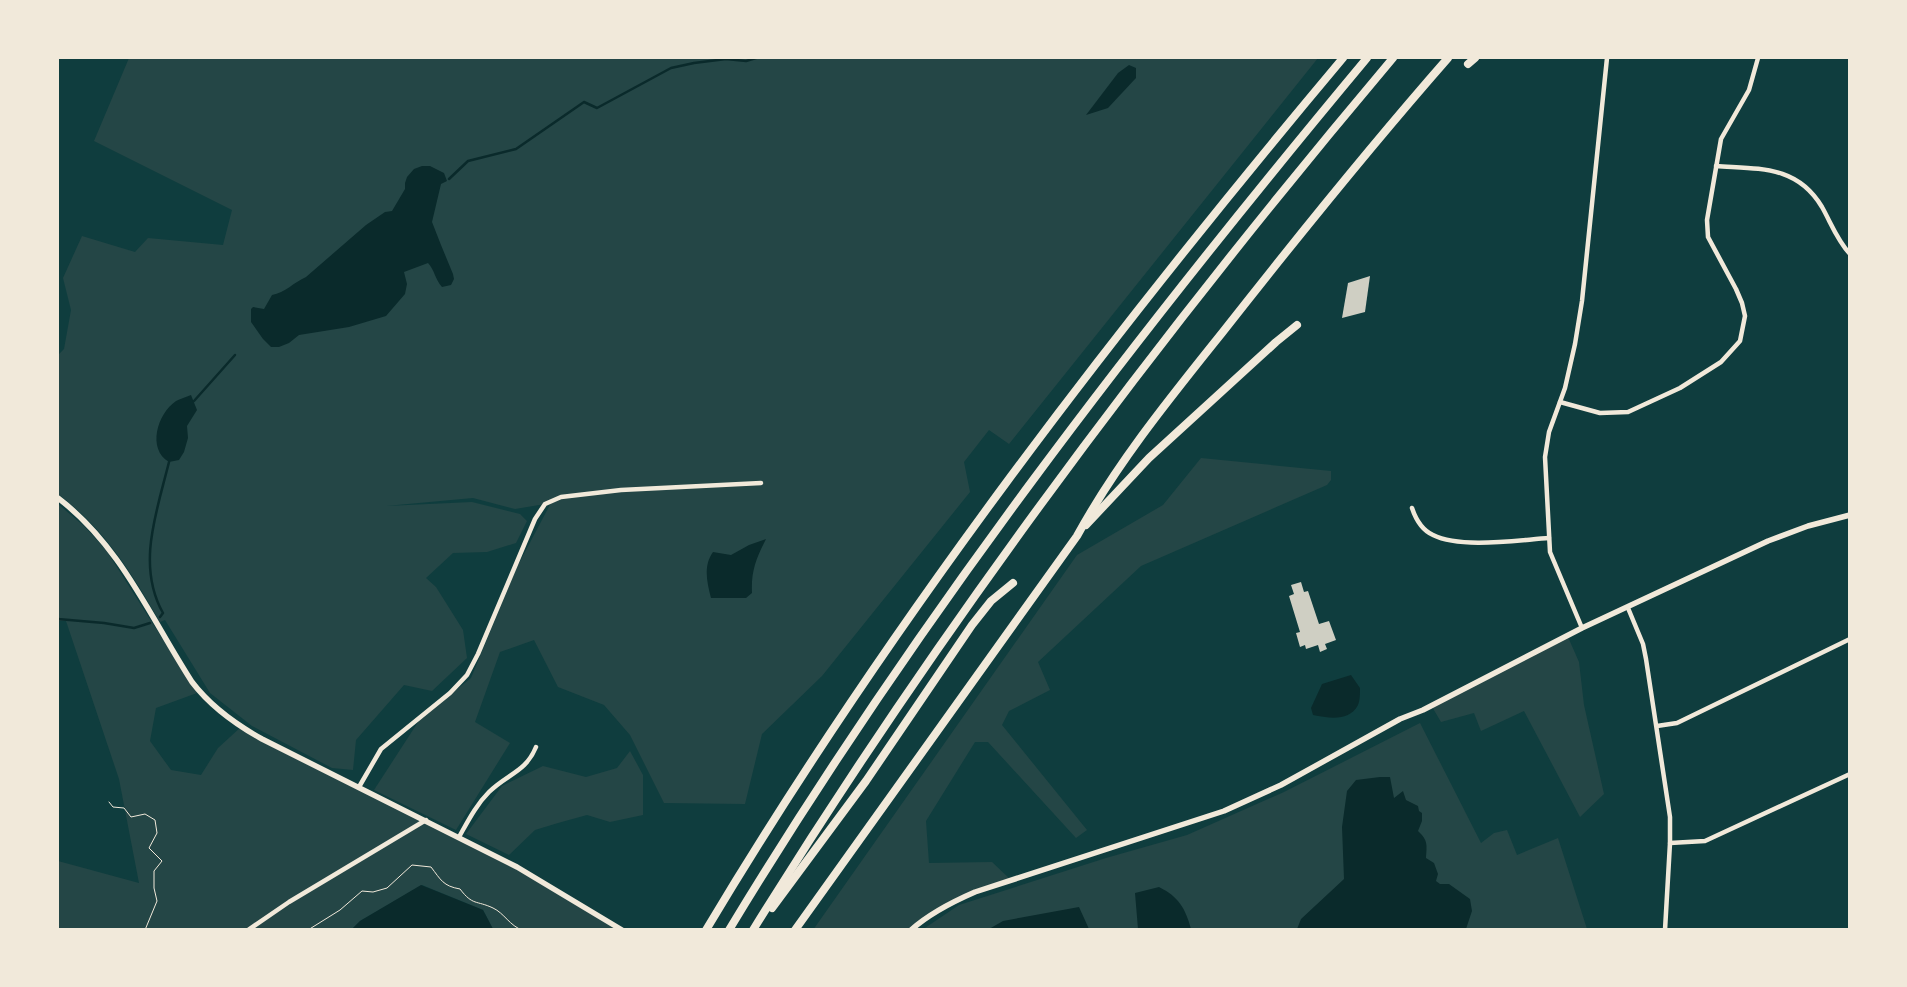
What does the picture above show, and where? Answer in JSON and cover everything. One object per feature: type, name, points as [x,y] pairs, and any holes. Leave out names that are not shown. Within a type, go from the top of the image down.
[{"type":"highway","points":[[706,930],[836,725],[1006,484],[1106,350],[1269,146],[1343,58]]},
{"type":"highway","points":[[729,930],[815,791],[883,690],[1016,503],[1200,262],[1367,58]]},
{"type":"highway","points":[[754,930],[836,798],[903,698],[1069,467],[1216,276],[1393,58]]},
{"type":"highway","points":[[795,930],[1077,536],[1118,468],[1172,396],[1352,171],[1448,58]]},
{"type":"highway","points":[[1077,536],[1149,458],[1296,325]]},
{"type":"highway","points":[[754,930],[860,789],[972,625],[991,601],[1013,583]]},
{"type":"street","points":[[1582,628],[1550,552],[1545,457],[1549,432],[1560,402],[1575,344],[1582,301],[1607,58]]},
{"type":"street","points":[[1560,402],[1600,412],[1628,412],[1680,388],[1721,362],[1740,341],[1745,316],[1742,303],[1708,237],[1707,220],[1720,139],[1749,90],[1758,58]]},
{"type":"street","points":[[1716,166],[1773,170],[1791,176],[1808,190],[1822,206],[1835,236],[1850,254]]},
{"type":"street","points":[[359,787],[381,749],[450,693],[467,675],[478,654],[535,519],[545,504],[562,497],[621,490],[761,483]]},
{"type":"street","points":[[58,498],[91,526],[109,548],[192,682],[201,694],[216,708],[241,727],[262,739],[538,878],[622,930]]},
{"type":"street","points":[[1412,508],[1415,519],[1422,527],[1432,535],[1446,540],[1465,542],[1549,538]]},
{"type":"street","points":[[911,930],[955,900],[975,892],[1224,812],[1281,785],[1400,719],[1423,710],[1582,628],[1768,541],[1808,526],[1850,515]]},
{"type":"street","points":[[1628,608],[1643,644],[1667,793],[1670,843],[1665,930]]},
{"type":"street","points":[[1657,726],[1677,723],[1850,639]]},
{"type":"street","points":[[459,837],[488,792],[524,766],[532,758],[536,747]]},
{"type":"street","points":[[1670,843],[1705,841],[1850,774]]},
{"type":"street","points":[[248,930],[289,902],[426,820]]},
{"type":"path","points":[[109,802],[113,807],[124,808],[131,817],[145,814],[155,820],[157,833],[149,848],[162,861],[154,871],[157,901],[155,909],[147,921],[145,930]]},
{"type":"path","points":[[308,930],[340,910],[362,891],[373,892],[387,888],[412,865],[431,867],[449,888],[460,889],[469,901],[495,909],[506,920],[522,930]]},
{"type":"shaded area","points":[[129,58],[1318,58],[1009,444],[989,430],[964,462],[970,492],[822,676],[762,734],[745,804],[664,803],[630,735],[604,705],[558,687],[534,640],[500,652],[475,722],[510,743],[456,830],[374,790],[420,719],[471,678],[517,567],[552,501],[515,509],[473,498],[386,506],[472,502],[520,514],[527,521],[516,543],[487,552],[453,553],[426,578],[436,587],[463,630],[467,658],[432,691],[404,685],[356,740],[353,770],[332,768],[252,726],[210,693],[165,620],[160,622],[116,552],[89,521],[58,494],[58,355],[64,349],[71,310],[63,278],[82,236],[135,252],[148,238],[223,245],[232,210],[94,141]]},
{"type":"shaded area","points":[[1129,65],[1136,68],[1136,78],[1108,108],[1086,115],[1118,73]]},
{"type":"shaded area","points":[[430,166],[444,173],[447,181],[441,184],[432,222],[453,274],[454,279],[451,285],[442,287],[428,263],[404,272],[407,284],[405,294],[386,316],[349,327],[299,335],[289,343],[279,347],[271,347],[251,322],[251,309],[253,307],[264,309],[272,295],[281,292],[306,277],[366,225],[385,212],[392,211],[405,189],[407,177],[414,169]]},
{"type":"shaded area","points":[[191,395],[197,410],[187,426],[188,438],[184,452],[179,460],[169,462],[158,449],[157,432],[169,407],[176,401]]},
{"type":"shaded area","points":[[1201,458],[1331,471],[1331,480],[1327,485],[1141,566],[1038,662],[1050,690],[1009,711],[1002,725],[1087,830],[1076,838],[988,742],[975,742],[926,821],[929,863],[992,862],[1011,880],[955,900],[911,929],[813,930],[1077,555],[1163,505]]},
{"type":"shaded area","points":[[58,504],[84,526],[106,550],[197,693],[156,708],[150,741],[171,770],[201,775],[218,748],[241,727],[484,849],[622,929],[493,929],[483,910],[422,885],[360,921],[352,929],[58,929],[58,861],[139,883],[119,779],[66,621],[58,621]]},
{"type":"shaded area","points":[[766,539],[755,565],[752,578],[752,593],[746,598],[711,598],[707,580],[707,568],[713,552],[731,555],[749,545]]},
{"type":"shaded area","points":[[1568,637],[1579,662],[1584,705],[1604,794],[1580,817],[1524,711],[1481,731],[1474,713],[1441,722],[1431,705]]},
{"type":"shaded area","points":[[1351,675],[1360,688],[1359,703],[1354,710],[1338,718],[1313,715],[1311,708],[1322,684]]},
{"type":"shaded area","points":[[1420,723],[1481,843],[1494,833],[1507,830],[1517,855],[1558,838],[1587,929],[922,930],[959,905],[1106,858],[1187,835],[1284,792]]},
{"type":"shaded area","points":[[630,751],[643,775],[643,815],[610,822],[587,815],[558,823],[535,830],[509,855],[466,834],[502,786],[543,766],[586,777],[617,768]]},
{"type":"shaded area","points":[[1390,777],[1394,798],[1403,791],[1406,800],[1418,806],[1419,811],[1422,813],[1422,821],[1418,831],[1424,837],[1426,843],[1426,858],[1434,863],[1438,874],[1436,881],[1440,884],[1449,884],[1470,899],[1472,911],[1466,929],[1297,929],[1301,919],[1344,879],[1342,827],[1347,791],[1356,780]]},
{"type":"shaded area","points":[[421,885],[483,910],[493,929],[352,929],[360,921]]},
{"type":"shaded area","points":[[1159,887],[1172,895],[1180,904],[1191,929],[1138,929],[1135,893]]},
{"type":"shaded area","points":[[1079,907],[1089,929],[989,929],[1003,921]]},
{"type":"building","points":[[1370,276],[1365,312],[1342,318],[1348,283]]},
{"type":"building","points":[[1301,582],[1304,592],[1308,591],[1319,624],[1329,621],[1336,640],[1325,644],[1327,649],[1320,652],[1318,645],[1306,649],[1305,645],[1300,647],[1296,633],[1300,632],[1289,596],[1294,594],[1291,585]]},
{"type":"waterway","points":[[449,179],[468,161],[516,149],[584,102],[597,108],[671,68],[726,59],[746,61],[756,58]]},
{"type":"waterway","points":[[194,401],[235,355]]},
{"type":"waterway","points":[[160,617],[163,613],[155,595],[151,576],[151,538],[169,462]]},
{"type":"waterway","points":[[58,619],[134,628],[150,623]]}]
